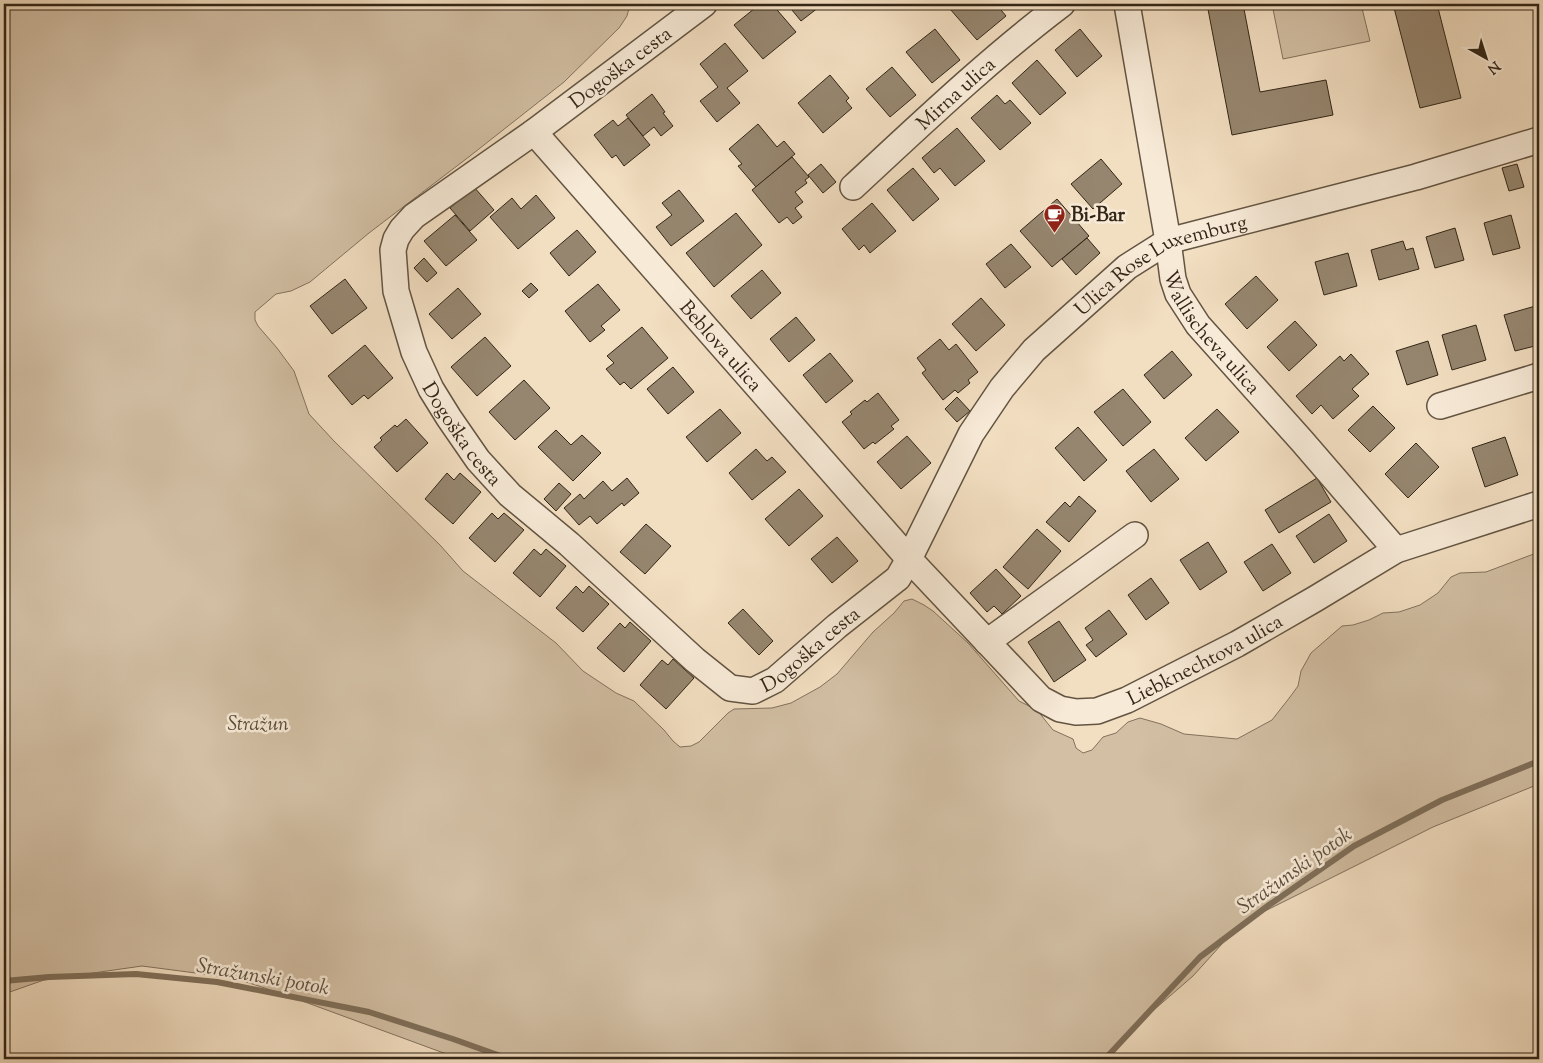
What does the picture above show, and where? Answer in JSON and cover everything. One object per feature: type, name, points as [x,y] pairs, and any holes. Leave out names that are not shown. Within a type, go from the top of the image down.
[{"type":"street","name":"Dogoška cesta","points":[[704,4],[534,132],[414,216],[402,229],[396,239],[393,250],[396,291],[414,352],[431,389],[478,460],[492,476],[510,495],[576,550],[695,660],[730,688],[753,691],[774,680],[837,626],[898,578],[909,559]]},
{"type":"street","name":"Mirna ulica","points":[[854,187],[941,106],[1034,25],[1062,4]]},
{"type":"street","name":"Wallischeva ulica","points":[[1127,4],[1173,279],[1178,294],[1198,325],[1396,550]]},
{"type":"street","name":"Beblova ulica","points":[[534,132],[909,559]]},
{"type":"street","name":"Ulica Rose Luxemburg","points":[[909,559],[971,434],[1002,388],[1034,350],[1127,267],[1168,241],[1416,176],[1539,140]]},
{"type":"street","points":[[1440,406],[1539,376]]},
{"type":"street","name":"Liebknechtova ulica","points":[[909,559],[1041,698],[1060,709],[1076,712],[1097,711],[1127,700],[1237,644],[1396,550],[1539,504]]},
{"type":"street","points":[[987,642],[1135,535]]},
{"type":"green space","name":"Stražun","points":[[4,4],[630,4],[627,16],[619,28],[564,82],[369,233],[310,282],[291,291],[276,294],[255,312],[255,320],[294,371],[309,414],[440,545],[463,571],[556,643],[583,671],[616,693],[634,701],[680,747],[691,746],[699,742],[734,709],[772,708],[791,703],[820,687],[837,674],[873,632],[904,601],[912,599],[933,611],[968,643],[1019,701],[1037,710],[1053,730],[1073,739],[1076,748],[1083,753],[1092,750],[1103,737],[1116,733],[1128,722],[1140,718],[1161,724],[1184,734],[1237,739],[1272,720],[1298,686],[1301,671],[1311,653],[1342,626],[1369,620],[1383,613],[1399,612],[1420,605],[1438,593],[1451,577],[1460,573],[1486,572],[1539,552],[1539,784],[1433,827],[1241,923],[1193,976],[1133,1028],[1102,1059],[460,1059],[286,995],[234,978],[142,966],[44,980],[4,994]]},
{"type":"green space","points":[[1272,4],[1361,4],[1370,41],[1283,59]]},
{"type":"building","points":[[760,4],[772,4],[796,32],[763,59],[734,25]]},
{"type":"building","points":[[787,4],[823,4],[801,21]]},
{"type":"building","points":[[952,4],[996,4],[1006,16],[977,40],[950,9],[954,5]]},
{"type":"building","points":[[1207,4],[1243,4],[1260,92],[1326,80],[1333,115],[1232,135]]},
{"type":"building","points":[[1393,4],[1437,4],[1461,98],[1420,108]]},
{"type":"building","points":[[935,29],[960,60],[932,83],[906,52]]},
{"type":"building","points":[[1080,29],[1102,56],[1077,77],[1055,50]]},
{"type":"building","points":[[725,43],[748,71],[727,88],[740,103],[717,122],[700,101],[718,87],[700,64]]},
{"type":"building","points":[[1037,60],[1066,93],[1040,115],[1012,83]]},
{"type":"building","points":[[892,67],[916,95],[890,117],[866,89]]},
{"type":"building","points":[[830,75],[849,98],[846,101],[852,108],[823,133],[798,103]]},
{"type":"building","points":[[652,94],[673,126],[661,136],[654,127],[643,136],[626,115]]},
{"type":"building","points":[[997,95],[1005,104],[1010,100],[1031,123],[1000,150],[971,118]]},
{"type":"building","points":[[628,118],[650,145],[624,166],[616,155],[612,158],[594,135],[613,120],[618,126]]},
{"type":"building","points":[[758,124],[777,147],[784,141],[795,154],[756,187],[738,166],[742,164],[729,149]]},
{"type":"building","points":[[957,128],[985,161],[955,186],[940,168],[934,173],[922,158]]},
{"type":"building","points":[[792,157],[809,177],[805,180],[807,183],[795,192],[803,202],[795,208],[802,217],[793,224],[787,217],[779,223],[752,190]]},
{"type":"building","points":[[1101,159],[1122,184],[1093,209],[1071,184]]},
{"type":"building","points":[[821,164],[836,182],[823,193],[808,175]]},
{"type":"building","points":[[1517,164],[1524,187],[1509,191],[1502,168]]},
{"type":"building","points":[[913,168],[939,199],[913,221],[887,190]]},
{"type":"building","points":[[474,187],[494,210],[470,231],[450,208]]},
{"type":"building","points":[[679,190],[704,221],[671,246],[656,227],[672,215],[662,203]]},
{"type":"building","points":[[536,195],[555,218],[518,249],[490,217],[512,198],[521,209]]},
{"type":"building","name":"Bi-Bar","points":[[1057,199],[1089,236],[1052,267],[1020,231]]},
{"type":"building","points":[[872,203],[896,231],[870,253],[864,245],[859,250],[842,229]]},
{"type":"building","points":[[736,213],[762,245],[714,287],[686,253]]},
{"type":"building","points":[[455,215],[477,240],[446,266],[424,241]]},
{"type":"building","points":[[1511,215],[1520,248],[1493,255],[1484,223]]},
{"type":"building","points":[[1455,228],[1464,260],[1435,268],[1426,237]]},
{"type":"building","points":[[577,230],[596,252],[569,276],[550,253]]},
{"type":"building","points":[[1087,238],[1100,253],[1076,275],[1062,259]]},
{"type":"building","points":[[1403,241],[1406,250],[1413,248],[1419,269],[1379,280],[1371,250]]},
{"type":"building","points":[[1011,244],[1031,267],[1005,288],[986,264]]},
{"type":"building","points":[[1348,253],[1357,286],[1324,295],[1315,262]]},
{"type":"building","points":[[424,258],[437,273],[427,282],[414,268]]},
{"type":"building","points":[[762,270],[781,293],[751,319],[731,296]]},
{"type":"building","points":[[1256,276],[1278,300],[1247,329],[1225,304]]},
{"type":"building","points":[[345,279],[367,308],[332,334],[310,306]]},
{"type":"building","points":[[531,283],[538,290],[529,298],[522,291]]},
{"type":"building","points":[[598,284],[620,310],[601,326],[605,330],[590,342],[565,311]]},
{"type":"building","points":[[458,288],[481,314],[452,339],[429,314]]},
{"type":"building","points":[[981,298],[1005,325],[976,351],[952,324]]},
{"type":"building","points":[[1539,305],[1539,345],[1515,351],[1504,315]]},
{"type":"building","points":[[796,317],[815,340],[789,362],[770,339]]},
{"type":"building","points":[[1295,321],[1317,345],[1289,371],[1267,347]]},
{"type":"building","points":[[1476,325],[1486,360],[1452,370],[1442,335]]},
{"type":"building","points":[[642,327],[668,358],[631,389],[624,382],[620,385],[606,369],[614,363],[607,356]]},
{"type":"building","points":[[485,337],[511,366],[477,396],[451,367]]},
{"type":"building","points":[[940,339],[949,350],[956,344],[978,372],[968,380],[970,383],[958,393],[955,390],[943,400],[922,373],[926,370],[917,358]]},
{"type":"building","points":[[1428,341],[1438,375],[1407,385],[1396,351]]},
{"type":"building","points":[[365,345],[393,378],[368,399],[364,395],[352,405],[328,376]]},
{"type":"building","points":[[1172,351],[1192,375],[1164,399],[1144,375]]},
{"type":"building","points":[[830,353],[853,381],[826,403],[803,375]]},
{"type":"building","points":[[1351,354],[1369,374],[1352,389],[1359,396],[1333,419],[1321,405],[1312,414],[1296,396],[1340,356],[1344,361]]},
{"type":"building","points":[[673,367],[694,392],[668,414],[647,389]]},
{"type":"building","points":[[524,380],[550,408],[515,440],[489,412]]},
{"type":"building","points":[[1123,389],[1151,422],[1123,446],[1094,412]]},
{"type":"building","points":[[878,393],[899,420],[891,426],[894,429],[875,444],[873,442],[864,449],[842,422],[852,414],[850,412],[865,400],[867,402]]},
{"type":"building","points":[[957,397],[970,411],[957,422],[945,409]]},
{"type":"building","points":[[1373,406],[1395,428],[1370,452],[1348,430]]},
{"type":"building","points":[[720,409],[741,433],[707,462],[686,437]]},
{"type":"building","points":[[1217,409],[1239,432],[1206,461],[1185,438]]},
{"type":"building","points":[[406,419],[428,443],[397,472],[374,447],[382,440],[380,438],[395,425],[397,427]]},
{"type":"building","points":[[1078,427],[1107,460],[1084,481],[1055,448]]},
{"type":"building","points":[[556,430],[571,445],[582,435],[601,453],[573,481],[538,447]]},
{"type":"building","points":[[907,436],[931,463],[901,489],[877,462]]},
{"type":"building","points":[[1505,437],[1518,475],[1485,487],[1472,448]]},
{"type":"building","points":[[1416,443],[1439,467],[1408,498],[1385,474]]},
{"type":"building","points":[[756,449],[767,461],[772,457],[786,472],[752,500],[729,473]]},
{"type":"building","points":[[1154,449],[1179,479],[1151,502],[1126,471]]},
{"type":"building","points":[[447,473],[454,480],[460,473],[481,492],[453,524],[425,499]]},
{"type":"building","points":[[627,478],[639,493],[624,506],[622,503],[597,524],[590,516],[579,525],[564,508],[580,494],[584,499],[603,481],[612,491]]},
{"type":"building","points":[[1317,478],[1331,502],[1279,533],[1265,510]]},
{"type":"building","points":[[559,483],[571,494],[556,511],[544,499]]},
{"type":"building","points":[[799,489],[823,516],[789,546],[765,519]]},
{"type":"building","points":[[1079,496],[1096,511],[1069,542],[1046,522],[1065,502],[1070,507]]},
{"type":"building","points":[[492,513],[498,519],[504,513],[524,530],[495,562],[469,538]]},
{"type":"building","points":[[1329,514],[1347,541],[1314,563],[1296,536]]},
{"type":"building","points":[[646,524],[671,546],[645,574],[620,552]]},
{"type":"building","points":[[1037,529],[1061,551],[1028,589],[1003,567]]},
{"type":"building","points":[[837,537],[858,561],[832,583],[811,559]]},
{"type":"building","points":[[1208,542],[1227,572],[1200,590],[1180,560]]},
{"type":"building","points":[[1272,544],[1291,573],[1263,591],[1244,562]]},
{"type":"building","points":[[534,549],[541,555],[546,549],[566,566],[540,597],[513,573]]},
{"type":"building","points":[[996,569],[1021,596],[1002,614],[994,606],[987,612],[970,593]]},
{"type":"building","points":[[1151,578],[1169,603],[1146,620],[1128,595]]},
{"type":"building","points":[[576,586],[583,593],[589,586],[609,604],[583,632],[556,608]]},
{"type":"building","points":[[743,609],[773,641],[759,655],[728,623]]},
{"type":"building","points":[[1109,610],[1127,634],[1096,657],[1086,645],[1093,640],[1085,628]]},
{"type":"building","points":[[1059,621],[1086,660],[1054,682],[1028,642]]},
{"type":"building","points":[[630,622],[651,641],[624,672],[597,648],[620,623],[625,628]]},
{"type":"building","points":[[673,659],[694,678],[666,709],[640,685],[662,660],[668,665]]},
{"type":"waterway","name":"Stražunski potok","points":[[1105,1059],[1200,957],[1269,905],[1354,846],[1442,800],[1539,761]]},
{"type":"waterway","name":"Stražunski potok","points":[[4,981],[49,977],[136,974],[217,982],[369,1012],[509,1059]]},
{"type":"place","name":"Bi-Bar","points":[[1055,233]]}]
